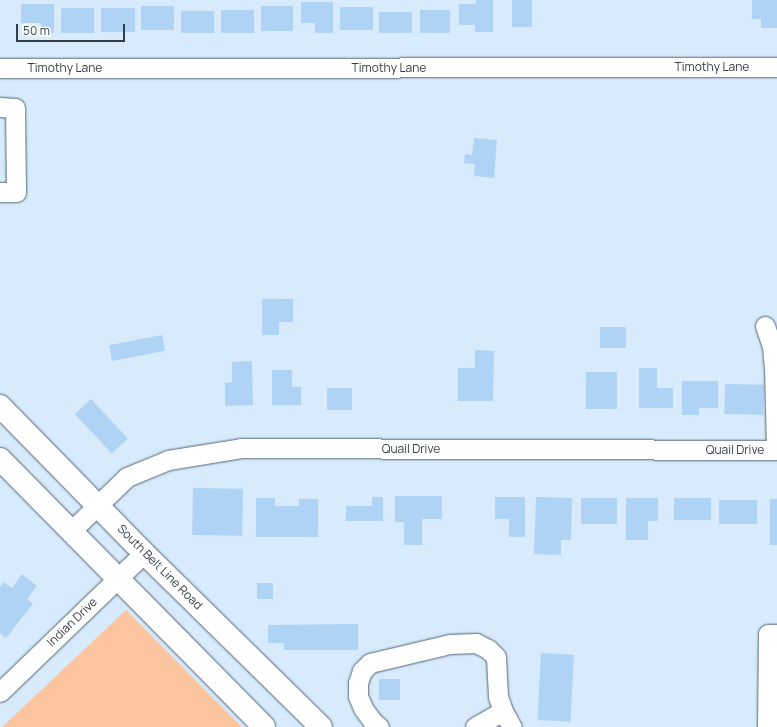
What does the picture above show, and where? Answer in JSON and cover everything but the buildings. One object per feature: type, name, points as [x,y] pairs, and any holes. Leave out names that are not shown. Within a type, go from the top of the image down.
[{"type":"main road","name":"South Belt Line Road","points":[[0,406],[144,553],[321,727]]},
{"type":"main road","points":[[0,459],[264,727]]},
{"type":"street","name":"Timothy Lane","points":[[0,68],[777,67]]},
{"type":"street","points":[[0,107],[15,108],[16,192],[0,192]]},
{"type":"street","points":[[765,326],[772,346],[774,367],[776,450]]},
{"type":"street","name":"Quail Drive","points":[[71,531],[127,477],[168,460],[241,448],[776,450]]},
{"type":"street","name":"Indian Drive","points":[[0,692],[144,553]]},
{"type":"street","points":[[768,727],[768,634],[777,634]]},
{"type":"street","points":[[379,727],[373,722],[363,708],[358,696],[358,683],[362,671],[370,664],[450,644],[476,643],[488,649],[496,656],[498,697],[507,719],[475,727]]},
{"type":"shaded area","points":[[126,610],[242,727],[2,727]]}]
